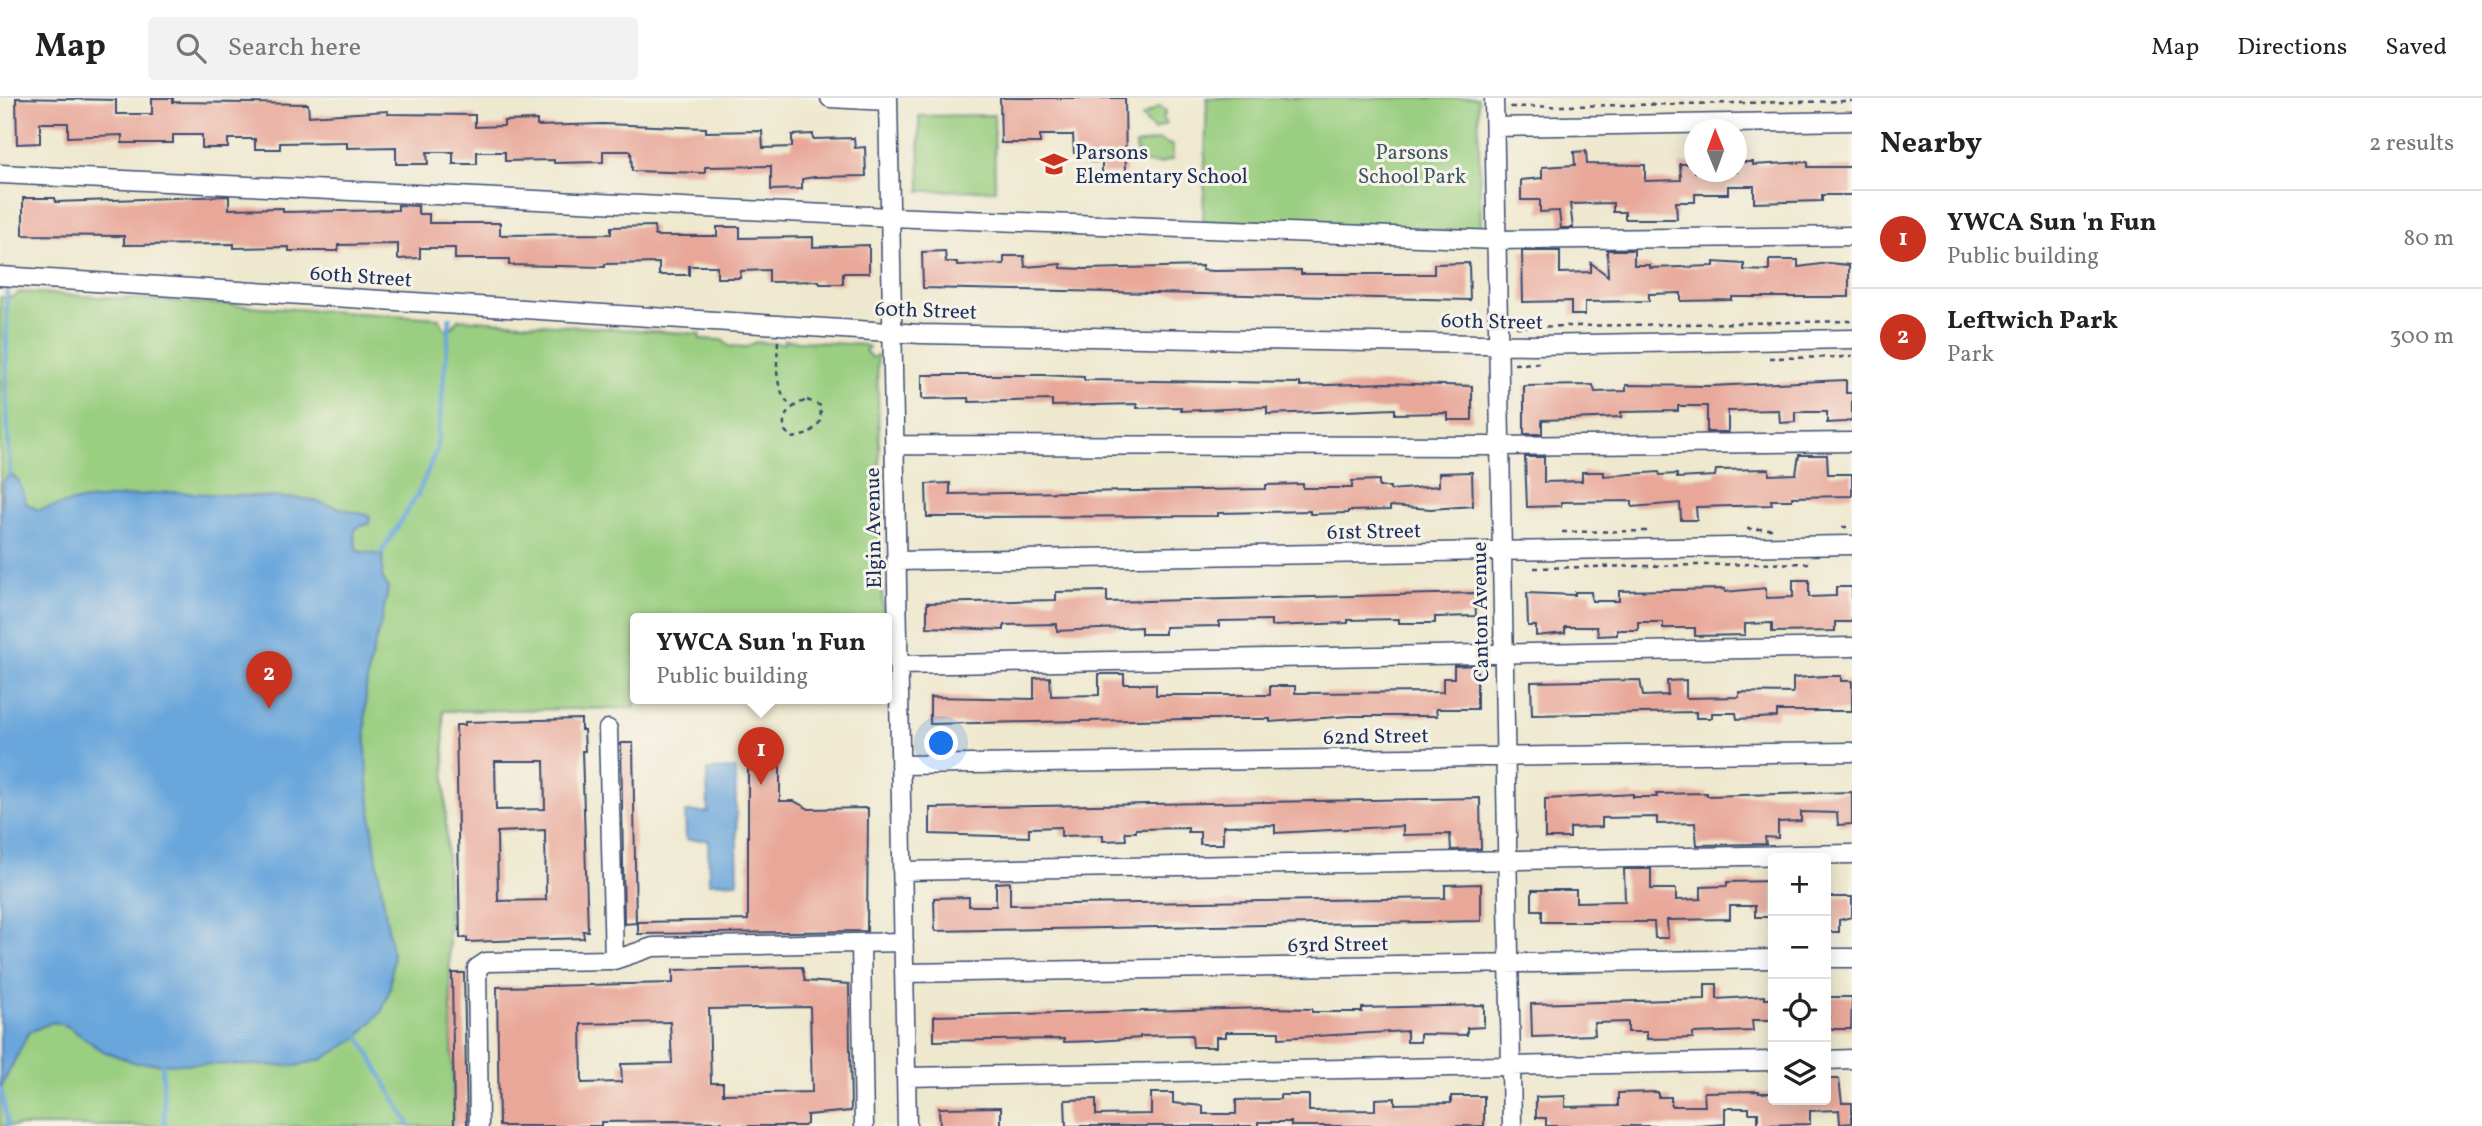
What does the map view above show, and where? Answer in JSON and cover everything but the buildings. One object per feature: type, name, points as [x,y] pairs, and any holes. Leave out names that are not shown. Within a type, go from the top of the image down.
[{"type":"street","points":[[830,98],[888,100]]},
{"type":"street","name":"Elgin Avenue","points":[[888,100],[907,1126]]},
{"type":"street","name":"Canton Avenue","points":[[1495,102],[1504,757],[1513,1126]]},
{"type":"street","points":[[1495,127],[1852,121]]},
{"type":"street","points":[[0,174],[890,217],[1497,240],[1852,236]]},
{"type":"street","name":"60th Street","points":[[0,276],[892,332],[1852,339]]},
{"type":"street","points":[[895,445],[1500,446],[1852,442]]},
{"type":"street","name":"61st Street","points":[[897,561],[1852,545]]},
{"type":"street","points":[[899,666],[1852,647]]},
{"type":"street","points":[[608,729],[614,960]]},
{"type":"street","name":"62nd Street","points":[[900,765],[1852,752]]},
{"type":"street","points":[[902,871],[1852,853]]},
{"type":"street","points":[[479,1126],[477,968],[486,962],[614,960],[653,947],[904,942]]},
{"type":"street","points":[[861,943],[864,1126]]},
{"type":"street","points":[[1831,958],[1852,958]]},
{"type":"street","name":"63rd Street","points":[[904,973],[1768,959]]},
{"type":"street","points":[[1831,1060],[1852,1059]]},
{"type":"street","points":[[906,1077],[1768,1061]]},
{"type":"path","points":[[1495,102],[1852,101]]},
{"type":"path","points":[[1498,336],[1852,321]]},
{"type":"path","points":[[778,341],[776,376],[782,396],[792,407]]},
{"type":"path","points":[[807,400],[817,402],[823,416],[817,427],[804,437],[790,436],[783,425],[792,407],[807,400]]},
{"type":"path","points":[[1526,567],[1816,563]]},
{"type":"green space","name":"Parsons School Park","points":[[1207,98],[1478,98],[1481,233],[1203,221]]},
{"type":"green space","points":[[1160,106],[1166,111],[1163,119],[1166,124],[1154,130],[1142,117]]},
{"type":"green space","points":[[994,115],[995,190],[920,191],[919,116]]},
{"type":"green space","points":[[1159,140],[1173,146],[1173,159],[1158,164],[1137,162],[1136,145]]},
{"type":"green space","points":[[20,292],[439,318],[444,328],[451,329],[458,319],[700,334],[700,339],[722,340],[729,346],[747,347],[756,342],[784,344],[784,340],[864,345],[869,347],[865,351],[872,358],[877,355],[883,613],[630,613],[630,704],[635,704],[635,708],[443,711],[454,1126],[0,1126],[0,297],[13,297]]},
{"type":"water","points":[[10,474],[19,481],[27,504],[38,510],[77,501],[171,492],[307,499],[370,516],[369,524],[357,527],[354,533],[357,551],[383,555],[382,577],[388,587],[367,678],[365,725],[372,825],[393,958],[390,989],[382,1011],[356,1039],[323,1059],[296,1066],[136,1063],[103,1051],[67,1026],[53,1022],[29,1032],[0,1089],[0,519],[3,481]]},
{"type":"water","points":[[735,769],[738,882],[709,883],[708,840],[686,840],[685,812],[708,812],[707,770]]},
{"type":"waterway","points":[[7,289],[6,393],[10,474]]},
{"type":"waterway","points":[[381,553],[418,494],[437,449],[450,318]]},
{"type":"waterway","points":[[359,1036],[410,1126]]},
{"type":"waterway","points":[[162,1063],[165,1126]]},
{"type":"waterway","points":[[1,1089],[8,1126]]},
{"type":"place","name":"Parsons Elementary School","points":[[1054,164]]},
{"type":"place","name":"Leftwich Park","points":[[269,709]]},
{"type":"place","name":"YWCA Sun 'n Fun","points":[[761,785]]}]
